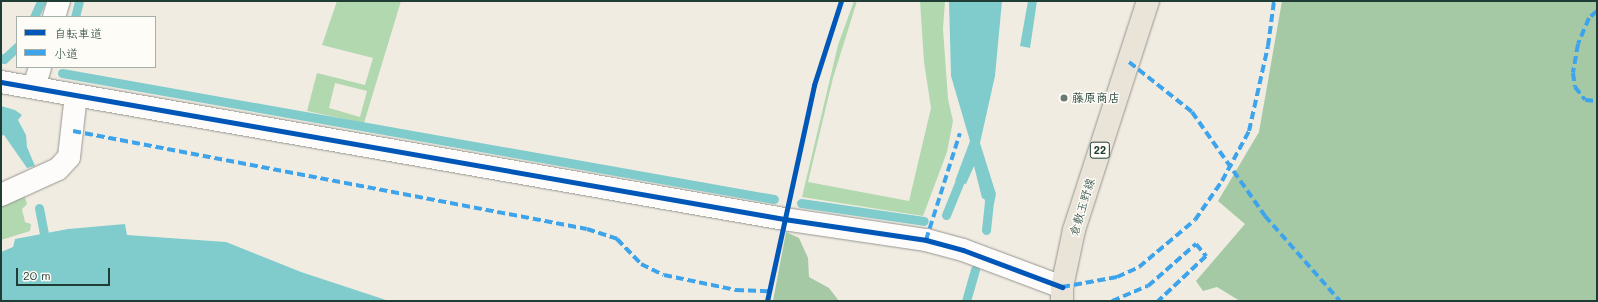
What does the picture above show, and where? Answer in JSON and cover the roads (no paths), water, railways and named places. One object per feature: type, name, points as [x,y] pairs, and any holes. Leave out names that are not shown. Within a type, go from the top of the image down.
[{"type":"main road","name":"倉敷玉野線","points":[[1062,294],[1074,230],[1148,1]]},
{"type":"street","points":[[54,16],[59,1]]},
{"type":"street","points":[[1,82],[37,77],[76,94],[784,219],[926,240],[964,250],[1062,294]]},
{"type":"street","points":[[1,195],[58,169],[69,157],[76,94]]},
{"type":"water","points":[[949,1],[1002,1],[995,76],[980,143],[996,194],[994,204],[982,198],[974,166],[966,184],[955,181],[970,141],[951,76]]},
{"type":"water","points":[[1028,1],[1037,1],[1030,48],[1020,46]]},
{"type":"water","points":[[1,106],[15,110],[22,115],[18,120],[26,135],[27,147],[35,166],[27,168],[4,135],[1,136]]},
{"type":"water","points":[[125,224],[127,235],[226,242],[301,272],[389,301],[1,301],[1,252],[13,247],[15,239],[68,229]]},
{"type":"waterway","points":[[34,16],[41,1]]},
{"type":"waterway","points":[[75,16],[79,1]]},
{"type":"waterway","points":[[1,58],[4,59],[16,48]]},
{"type":"waterway","points":[[62,73],[774,199]]},
{"type":"waterway","points":[[946,215],[964,171]]},
{"type":"waterway","points":[[986,189],[989,200],[986,230]]},
{"type":"waterway","points":[[801,203],[924,221]]},
{"type":"waterway","points":[[39,208],[46,244]]},
{"type":"waterway","points":[[966,301],[975,269]]},
{"type":"place","name":"藤原商店","points":[[1064,98]]}]
